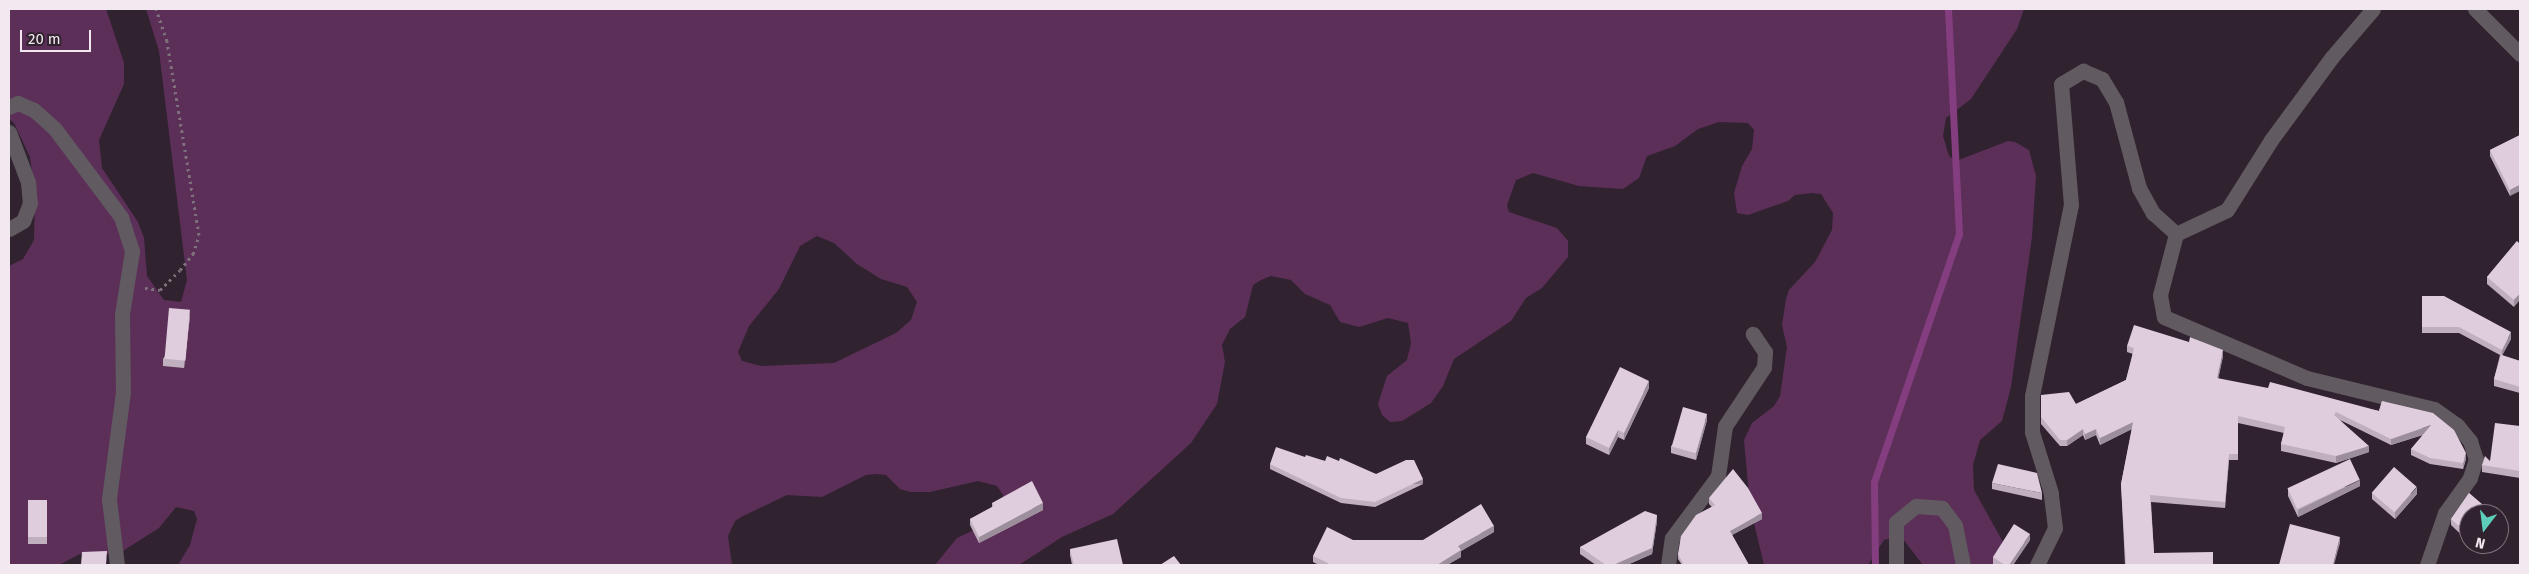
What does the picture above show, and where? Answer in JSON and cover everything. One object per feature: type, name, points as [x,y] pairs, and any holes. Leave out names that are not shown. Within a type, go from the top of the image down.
[{"type":"street","points":[[2373,9],[2332,57],[2271,140],[2227,210],[2176,234],[2160,294],[2164,317],[2307,378],[2434,409],[2457,425],[2470,441],[2476,459],[2470,478],[2445,513],[2427,565]]},
{"type":"street","points":[[2475,9],[2520,54]]},
{"type":"street","points":[[2037,565],[2055,528],[2051,493],[2032,432],[2032,396],[2071,205],[2061,84],[2083,71],[2102,79],[2116,102],[2139,188],[2154,213],[2176,234]]},
{"type":"street","points":[[9,107],[18,103],[34,110],[55,128],[121,217],[132,251],[128,286],[122,314],[123,392],[109,500],[117,565]]},
{"type":"street","points":[[9,132],[28,182],[30,203],[23,221],[9,229]]},
{"type":"street","points":[[1668,565],[1672,538],[1718,476],[1725,426],[1764,367],[1765,352],[1753,334]]},
{"type":"street","points":[[1896,565],[1896,522],[1916,506],[1942,508],[1955,525],[1963,565]]},
{"type":"path","points":[[128,286],[160,290],[193,254],[199,235],[168,41],[156,9]]},
{"type":"shaded area","points":[[9,9],[106,9],[124,63],[124,84],[99,140],[102,168],[138,222],[144,238],[147,276],[164,300],[181,302],[187,280],[159,51],[146,9],[2024,9],[2017,29],[1971,99],[1946,118],[1943,136],[1949,156],[1956,161],[2008,141],[2015,142],[2029,150],[2036,176],[2032,237],[2011,387],[2002,421],[1980,440],[1973,465],[1974,490],[2003,542],[2004,565],[1923,565],[1903,539],[1893,538],[1884,540],[1868,565],[1764,565],[1750,506],[1744,440],[1752,423],[1774,406],[1780,396],[1787,347],[1782,325],[1786,299],[1789,290],[1815,262],[1832,230],[1833,213],[1821,194],[1812,193],[1795,195],[1788,201],[1748,215],[1737,213],[1734,193],[1742,166],[1752,149],[1754,130],[1748,123],[1719,122],[1698,129],[1675,146],[1647,156],[1639,178],[1623,189],[1579,186],[1533,173],[1516,180],[1507,205],[1509,212],[1557,228],[1568,241],[1568,257],[1542,288],[1526,298],[1511,321],[1454,359],[1443,386],[1431,403],[1402,421],[1390,422],[1382,415],[1378,404],[1387,376],[1407,360],[1411,343],[1408,323],[1388,318],[1359,327],[1340,322],[1330,305],[1305,294],[1291,280],[1271,276],[1253,285],[1245,317],[1230,329],[1222,345],[1225,362],[1217,404],[1191,443],[1113,514],[1062,537],[1019,565],[935,565],[957,538],[982,526],[1003,504],[1003,495],[997,486],[978,481],[930,492],[910,492],[900,489],[886,475],[876,474],[866,475],[822,497],[787,495],[735,521],[728,536],[732,565],[178,565],[190,545],[197,519],[194,511],[176,507],[159,528],[118,554],[80,554],[59,565],[9,565],[9,266],[23,259],[34,240],[35,198],[30,157],[14,123],[9,119]],"holes":[[[817,236],[834,243],[857,264],[881,279],[907,287],[917,302],[911,320],[896,333],[834,363],[761,366],[742,361],[738,352],[749,326],[779,289],[800,246]]]},
{"type":"building","points":[[2520,135],[2520,185],[2510,190],[2490,150]]},
{"type":"building","points":[[2517,241],[2520,244],[2520,294],[2514,300],[2487,277]]},
{"type":"building","points":[[2422,296],[2444,296],[2511,332],[2502,350],[2459,327],[2422,327]]},
{"type":"building","points":[[169,308],[190,310],[185,361],[165,359]]},
{"type":"building","points":[[2134,325],[2189,342],[2190,337],[2223,350],[2217,378],[2268,388],[2270,382],[2379,411],[2382,401],[2433,413],[2454,430],[2466,453],[2463,463],[2430,458],[2411,449],[2431,425],[2391,439],[2336,412],[2334,415],[2369,446],[2336,456],[2281,444],[2285,427],[2238,416],[2238,454],[2229,454],[2225,502],[2150,495],[2154,553],[2213,552],[2213,565],[2126,565],[2121,484],[2133,422],[2100,438],[2096,429],[2085,434],[2083,429],[2067,440],[2060,440],[2041,417],[2041,395],[2069,392],[2076,404],[2126,380],[2134,348],[2127,346]]},
{"type":"building","points":[[2501,355],[2520,361],[2520,387],[2494,379]]},
{"type":"building","points":[[1620,367],[1649,381],[1624,433],[1618,430],[1609,448],[1586,437]]},
{"type":"building","points":[[1683,407],[1707,414],[1696,453],[1672,446]]},
{"type":"building","points":[[2495,423],[2520,426],[2520,471],[2482,465],[2485,456],[2490,461]]},
{"type":"building","points":[[1276,447],[1305,457],[1306,455],[1325,461],[1327,456],[1339,461],[1340,458],[1376,474],[1406,460],[1414,460],[1423,479],[1375,502],[1341,498],[1270,464]]},
{"type":"building","points":[[2350,459],[2360,480],[2297,509],[2287,488]]},
{"type":"building","points":[[1998,464],[2037,473],[2042,493],[1992,483]]},
{"type":"building","points":[[2394,467],[2417,487],[2394,512],[2372,493]]},
{"type":"building","points":[[1733,469],[1748,488],[1762,513],[1730,531],[1749,565],[1684,565],[1678,554],[1681,536],[1696,515],[1715,505],[1709,498]]},
{"type":"building","points":[[1032,481],[1043,503],[979,537],[970,519],[994,506],[992,503]]},
{"type":"building","points":[[2469,493],[2482,504],[2461,504]]},
{"type":"building","points":[[28,500],[47,500],[47,537],[28,537]]},
{"type":"building","points":[[1481,504],[1494,526],[1458,546],[1461,550],[1437,565],[1328,565],[1328,563],[1313,556],[1327,527],[1353,540],[1423,540]]},
{"type":"building","points":[[2459,507],[2459,526],[2451,519]]},
{"type":"building","points":[[1645,511],[1657,515],[1652,548],[1613,565],[1606,565],[1580,547]]},
{"type":"building","points":[[2014,524],[2030,534],[2009,565],[2005,565],[1993,557]]},
{"type":"building","points":[[2290,524],[2340,537],[2333,565],[2279,565]]},
{"type":"building","points":[[1117,539],[1123,565],[1074,565],[1070,549]]},
{"type":"building","points":[[107,551],[106,565],[81,565],[82,552]]},
{"type":"building","points":[[1174,556],[1181,565],[1160,565]]},
{"type":"waterway","points":[[1875,565],[1874,482],[1959,234],[1948,9]]}]
